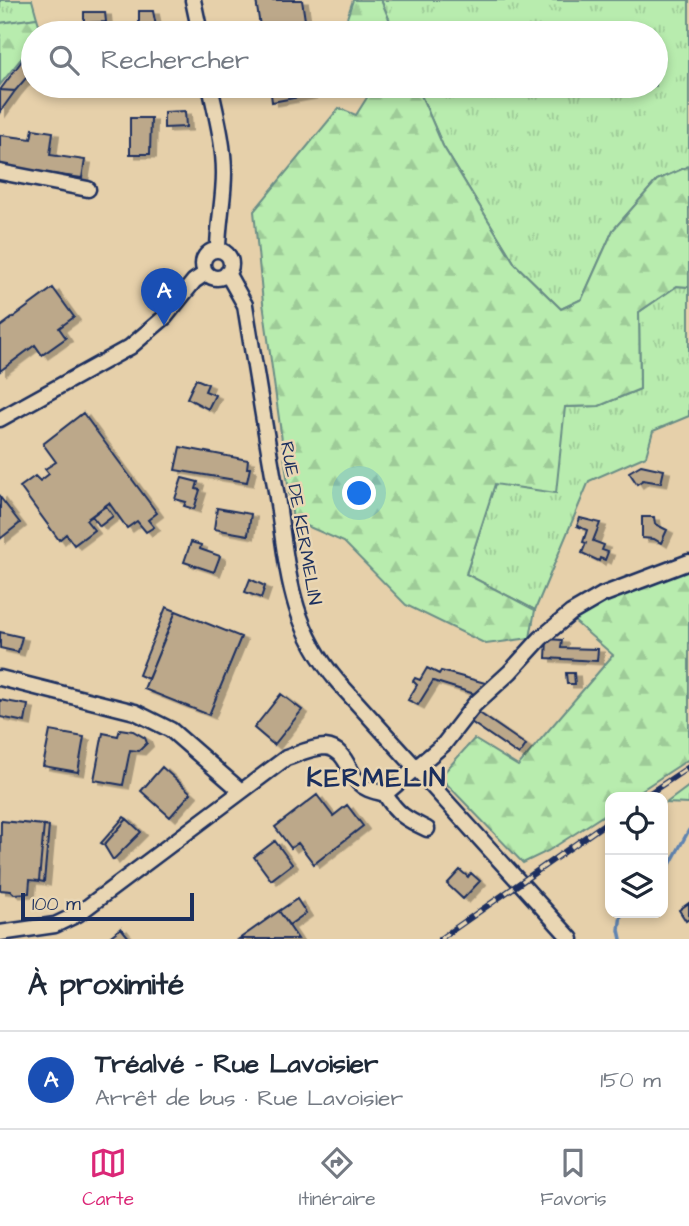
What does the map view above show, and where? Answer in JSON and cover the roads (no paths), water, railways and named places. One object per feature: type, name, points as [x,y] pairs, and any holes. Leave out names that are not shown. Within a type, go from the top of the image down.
[{"type":"street","points":[[193,0],[197,21]]},
{"type":"street","points":[[212,98],[224,166],[218,250]]},
{"type":"street","points":[[0,172],[89,189]]},
{"type":"street","points":[[218,250],[229,258],[230,267],[227,273],[215,277],[206,273],[203,263],[210,252],[218,250]]},
{"type":"street","points":[[0,418],[130,348],[165,317],[194,281],[206,273]]},
{"type":"street","name":"RUE DE KERMELIN","points":[[227,273],[245,304],[285,559],[302,627],[323,664],[570,939]]},
{"type":"street","points":[[385,794],[444,744],[474,705],[510,672],[541,638],[571,613],[602,595],[689,562]]},
{"type":"street","points":[[0,678],[135,712],[171,730],[241,791]]},
{"type":"street","points":[[0,933],[55,925],[78,914],[286,758],[314,748],[327,747],[338,752],[358,781],[369,790],[385,794],[395,810],[407,820],[427,829]]},
{"type":"waterway","points":[[668,868],[689,830]]},
{"type":"waterway","points":[[620,918],[621,939]]},
{"type":"railway","points":[[652,792],[689,767]]},
{"type":"railway","points":[[440,939],[605,824]]},
{"type":"place","name":"Tréalvé - Rue Lavoisier","points":[[164,326]]},
{"type":"district","name":"KERMELIN","points":[[377,777]]}]
